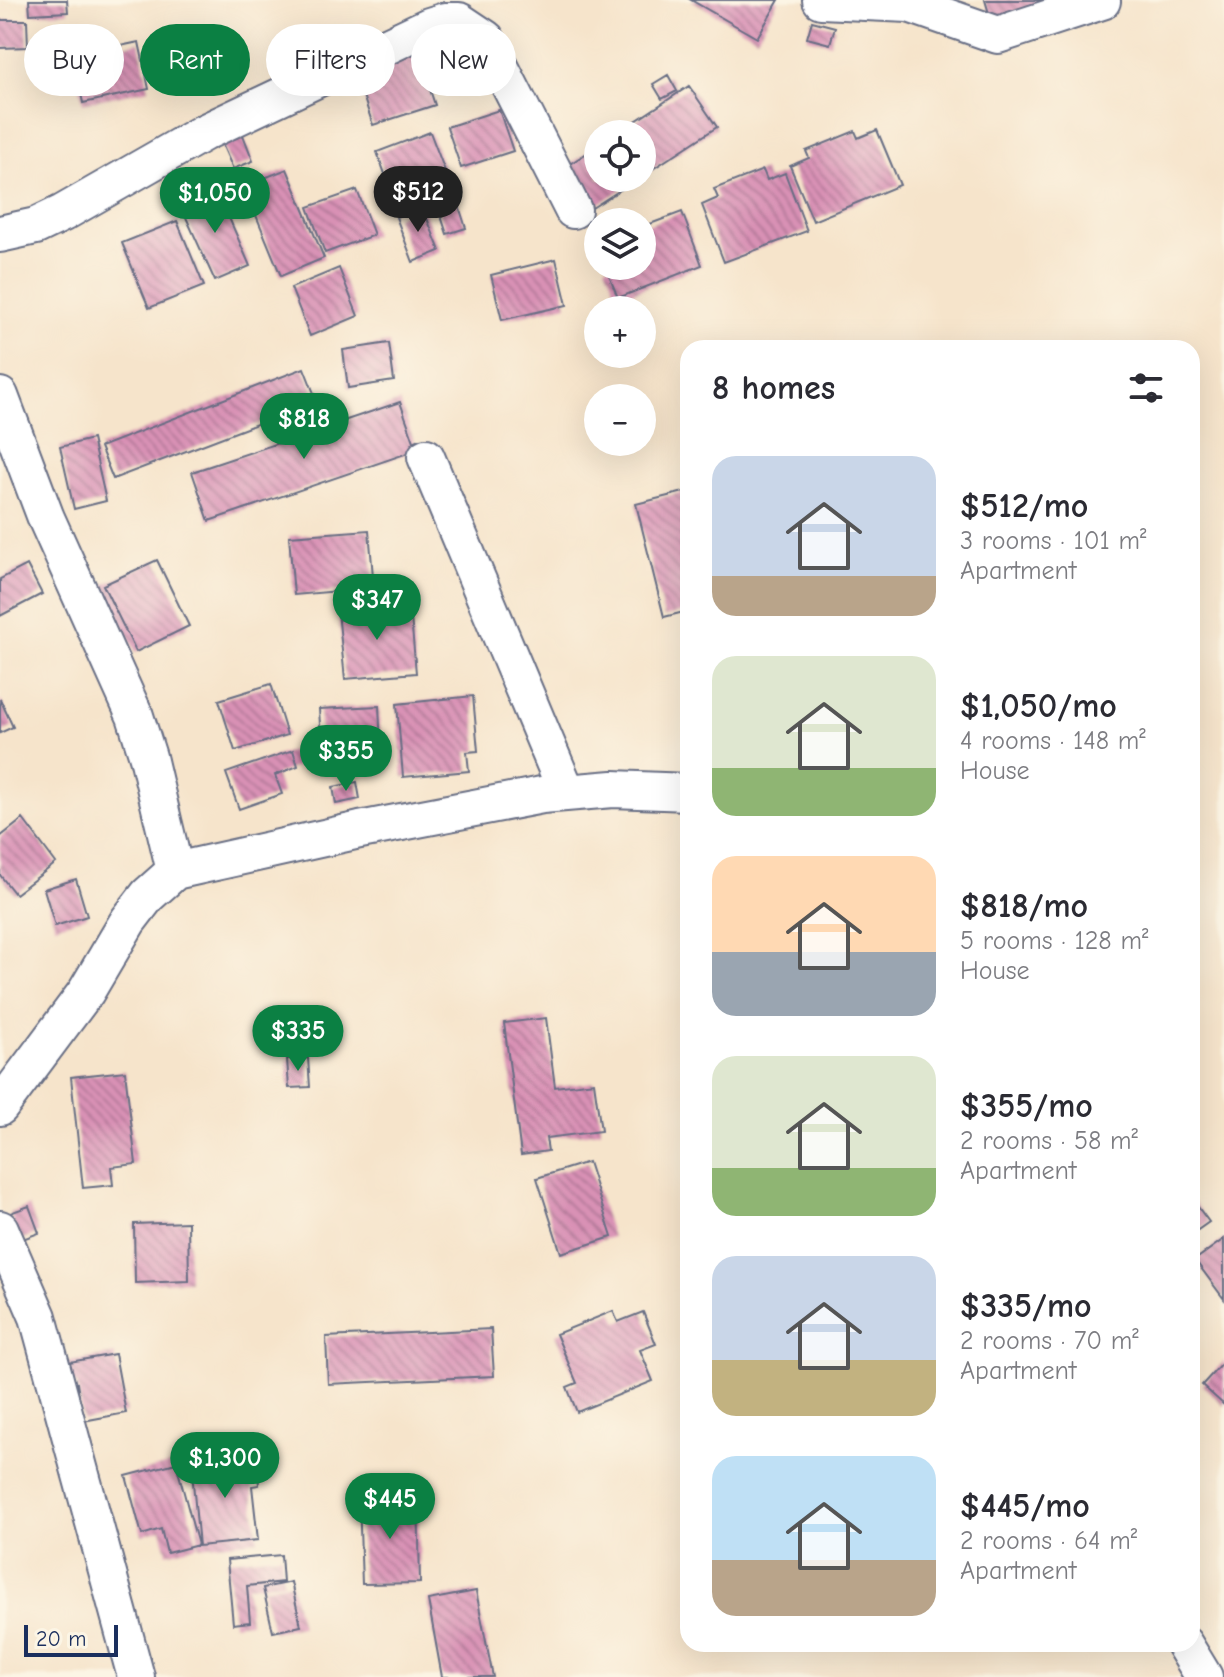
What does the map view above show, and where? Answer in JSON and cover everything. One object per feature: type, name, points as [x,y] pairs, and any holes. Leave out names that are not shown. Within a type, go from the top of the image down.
[{"type":"street","points":[[821,0],[909,4],[998,35],[1102,1]]},
{"type":"street","points":[[0,234],[36,226],[203,133],[445,21],[459,21],[486,39],[573,210]]},
{"type":"street","points":[[0,396],[46,518],[135,716],[175,871]]},
{"type":"street","points":[[426,457],[567,793]]},
{"type":"street","points":[[0,1107],[86,992],[128,921],[148,895],[175,871],[360,830],[542,795],[613,789],[680,792]]},
{"type":"street","points":[[0,1229],[38,1317],[136,1677]]},
{"type":"street","points":[[1189,1652],[1204,1677]]},
{"type":"building","points":[[29,0],[67,0],[68,12],[30,14]]},
{"type":"building","points":[[691,0],[779,0],[757,38]]},
{"type":"building","points":[[985,0],[1051,0],[991,20]]},
{"type":"building","points":[[0,20],[27,20],[27,24],[24,24],[24,47],[0,48]]},
{"type":"building","points":[[812,21],[835,27],[830,44],[807,38]]},
{"type":"building","points":[[139,42],[140,91],[124,94],[124,45]]},
{"type":"building","points":[[411,49],[411,96],[432,96],[435,105],[373,125],[363,96],[395,96],[395,54]]},
{"type":"building","points":[[668,75],[677,91],[662,99],[653,84]]},
{"type":"building","points":[[689,86],[717,127],[656,167],[656,120],[637,120]]},
{"type":"building","points":[[82,96],[116,96],[83,103]]},
{"type":"building","points":[[499,110],[513,151],[461,168],[447,127]]},
{"type":"building","points":[[877,130],[900,185],[813,221],[790,166],[809,158],[806,151],[855,131],[858,138]]},
{"type":"building","points":[[430,132],[446,174],[392,193],[377,152]]},
{"type":"building","points":[[243,135],[253,161],[233,169],[222,144]]},
{"type":"building","points":[[584,155],[584,192],[617,192],[592,208],[565,167]]},
{"type":"building","points":[[287,169],[324,258],[281,276],[244,186]]},
{"type":"building","points":[[763,170],[767,180],[785,173],[807,231],[724,262],[702,205],[718,198],[714,189]]},
{"type":"building","points":[[216,188],[250,266],[215,281],[180,204]]},
{"type":"building","points":[[357,190],[374,235],[325,253],[308,207]]},
{"type":"building","points":[[456,197],[466,228],[447,234],[437,204]]},
{"type":"building","points":[[422,206],[440,251],[413,262],[396,217]]},
{"type":"building","points":[[682,212],[702,265],[617,296],[611,280],[656,280],[656,222]]},
{"type":"building","points":[[177,221],[204,286],[149,308],[122,243]]},
{"type":"building","points":[[556,259],[567,305],[502,320],[491,275]]},
{"type":"building","points":[[339,268],[358,316],[310,336],[291,288]]},
{"type":"building","points":[[389,343],[394,381],[348,388],[343,350]]},
{"type":"building","points":[[304,368],[317,401],[113,479],[100,447]]},
{"type":"building","points":[[400,402],[417,450],[209,521],[192,472]]},
{"type":"building","points":[[92,439],[106,501],[74,509],[60,447]]},
{"type":"building","points":[[680,493],[680,613],[664,617],[636,504]]},
{"type":"building","points":[[369,530],[374,588],[294,595],[289,536]]},
{"type":"building","points":[[157,560],[189,626],[136,652],[103,585]]},
{"type":"building","points":[[27,565],[42,594],[0,616],[0,579]]},
{"type":"building","points":[[410,606],[416,673],[345,679],[338,612]]},
{"type":"building","points":[[271,684],[287,735],[235,751],[219,700]]},
{"type":"building","points":[[473,696],[478,751],[467,752],[469,771],[403,777],[397,704]]},
{"type":"building","points":[[0,699],[13,727],[0,733]]},
{"type":"building","points":[[379,706],[382,768],[323,771],[319,709]]},
{"type":"building","points":[[293,750],[298,766],[275,775],[282,794],[239,809],[226,773]]},
{"type":"building","points":[[357,782],[360,799],[336,804],[333,787]]},
{"type":"building","points":[[23,819],[56,863],[15,894],[0,875],[0,837]]},
{"type":"building","points":[[76,879],[87,916],[55,926],[44,889]]},
{"type":"building","points":[[546,1018],[555,1087],[594,1082],[601,1131],[546,1138],[548,1151],[521,1155],[504,1023]]},
{"type":"building","points":[[296,1022],[301,1049],[284,1052],[279,1026]]},
{"type":"building","points":[[308,1058],[310,1087],[289,1088],[287,1059]]},
{"type":"building","points":[[125,1071],[136,1164],[111,1167],[113,1185],[83,1188],[71,1077]]},
{"type":"building","points":[[588,1162],[612,1237],[561,1253],[537,1178]]},
{"type":"building","points":[[29,1206],[39,1233],[20,1240],[10,1213]]},
{"type":"building","points":[[1200,1210],[1209,1222],[1200,1228]]},
{"type":"building","points":[[188,1222],[189,1281],[135,1283],[134,1224]]},
{"type":"building","points":[[1224,1239],[1224,1299],[1200,1267],[1200,1256]]},
{"type":"building","points":[[613,1311],[618,1322],[643,1312],[656,1344],[640,1350],[653,1381],[577,1412],[567,1387],[577,1383],[556,1334]]},
{"type":"building","points":[[491,1329],[494,1376],[328,1384],[326,1337]]},
{"type":"building","points":[[115,1354],[126,1413],[83,1421],[77,1383],[62,1386],[58,1364]]},
{"type":"building","points":[[1224,1361],[1224,1405],[1202,1385]]},
{"type":"building","points":[[256,1455],[259,1485],[252,1486],[258,1540],[199,1546],[191,1461]]},
{"type":"building","points":[[176,1463],[198,1545],[167,1553],[161,1529],[142,1535],[126,1476]]},
{"type":"building","points":[[418,1497],[420,1583],[362,1584],[359,1499]]},
{"type":"building","points":[[281,1555],[283,1582],[247,1586],[250,1622],[233,1624],[227,1560]]},
{"type":"building","points":[[291,1582],[301,1626],[273,1632],[263,1588]]},
{"type":"building","points":[[476,1591],[493,1677],[442,1677],[428,1600]]}]
